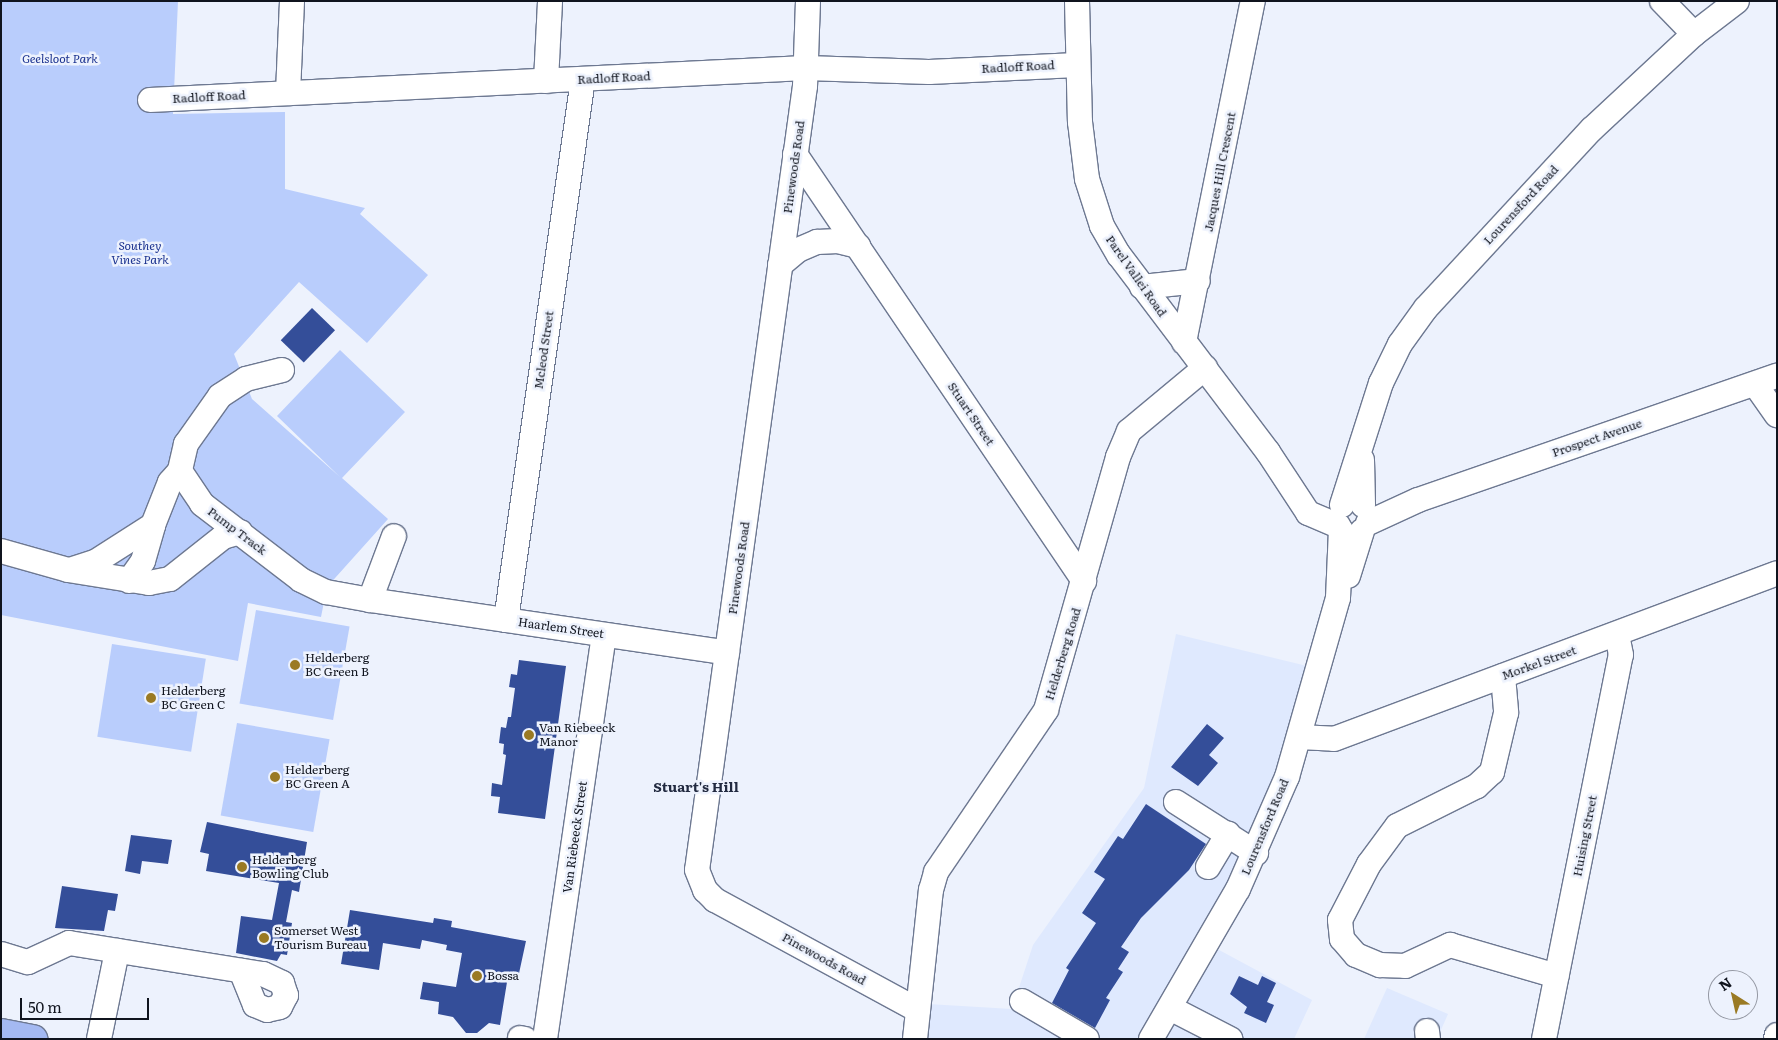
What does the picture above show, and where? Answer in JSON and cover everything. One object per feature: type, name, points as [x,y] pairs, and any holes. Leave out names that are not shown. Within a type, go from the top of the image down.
[{"type":"main road","points":[[1,1032],[33,1039]]},
{"type":"street","points":[[288,93],[292,1]]},
{"type":"street","points":[[546,81],[550,1]]},
{"type":"street","name":"Pinewoods Road","points":[[808,1],[805,68],[795,154],[697,870],[702,884],[716,900],[918,1010]]},
{"type":"street","name":"Parel Vallei Road","points":[[1077,1],[1077,65],[1080,122],[1092,202],[1111,243],[1184,342],[1206,368],[1290,484],[1334,555],[1339,587]]},
{"type":"street","name":"Jacques Hill Crescent","points":[[1184,342],[1198,281],[1253,1]]},
{"type":"street","points":[[1662,1],[1694,34]]},
{"type":"street","name":"Lourensford Road","points":[[1150,1039],[1170,1008],[1256,853],[1299,738],[1339,587],[1352,517],[1361,449],[1381,383],[1400,344],[1426,308],[1592,130],[1694,34],[1737,1]]},
{"type":"street","name":"Radloff Road","points":[[150,100],[805,68],[929,72],[1077,65]]},
{"type":"street","name":"Mcleod Street","points":[[506,620],[583,79]]},
{"type":"street","name":"Stuart Street","points":[[795,154],[1084,581]]},
{"type":"street","points":[[780,265],[798,250],[817,242],[838,241],[858,246]]},
{"type":"street","points":[[1142,286],[1198,281]]},
{"type":"street","name":"Helderberg Road","points":[[915,1039],[933,880],[1046,710],[1118,457],[1130,431],[1206,368]]},
{"type":"street","points":[[129,581],[143,561],[153,525],[170,482],[180,471],[186,444],[220,396],[246,379],[282,370]]},
{"type":"street","points":[[1766,380],[1777,416]]},
{"type":"street","name":"Prospect Avenue","points":[[1352,517],[1418,500],[1766,380]]},
{"type":"street","name":"Pump Track","points":[[180,471],[202,504],[301,580],[326,592],[396,604]]},
{"type":"street","name":"Parel Vallei Road","points":[[1290,484],[1316,502],[1352,517]]},
{"type":"street","points":[[1308,513],[1352,517]]},
{"type":"street","points":[[68,570],[95,562],[153,525]]},
{"type":"street","points":[[1,550],[68,570],[129,581],[170,579],[223,537],[240,532]]},
{"type":"street","points":[[370,600],[394,536]]},
{"type":"street","name":"Morkel Street","points":[[1299,738],[1334,739],[1777,573]]},
{"type":"street","name":"Haarlem Street","points":[[396,604],[727,653]]},
{"type":"street","name":"Huising Street","points":[[1544,1039],[1621,655],[1617,634]]},
{"type":"street","name":"Van Riebeeck Street","points":[[545,1039],[604,635]]},
{"type":"street","points":[[1503,676],[1506,713],[1492,772],[1477,786],[1397,826],[1369,864],[1340,920],[1342,939],[1356,955],[1380,965],[1405,966],[1450,945],[1557,976]]},
{"type":"street","points":[[1176,802],[1256,853]]},
{"type":"street","points":[[1208,867],[1228,834]]},
{"type":"street","points":[[1,954],[28,962],[69,943],[241,971]]},
{"type":"street","points":[[99,1039],[116,952]]},
{"type":"street","points":[[1022,1001],[1087,1039]]},
{"type":"street","points":[[1170,1008],[1230,1039]]},
{"type":"street","points":[[1776,1039],[1777,1034]]},
{"type":"shaded area","points":[[1176,634],[1307,666],[1275,778],[1208,944],[1312,1000],[1294,1039],[924,1039],[928,1004],[1012,1009],[1033,945],[1144,788]]},
{"type":"shaded area","points":[[1387,988],[1448,1014],[1437,1039],[1364,1039]]},
{"type":"green space","name":"Southey Vines Park","points":[[1,1],[178,1],[173,114],[285,112],[285,189],[365,208],[360,214],[428,275],[367,343],[299,282],[234,354],[252,399],[340,477],[277,416],[340,350],[405,412],[342,478],[388,519],[327,587],[321,617],[248,603],[238,661],[1,615]]},
{"type":"green space","name":"Helderberg BC Green B","points":[[256,610],[350,626],[333,720],[240,704]]},
{"type":"green space","name":"Helderberg BC Green C","points":[[112,644],[206,659],[191,752],[97,737]]},
{"type":"green space","name":"Helderberg BC Green A","points":[[237,723],[330,739],[313,832],[221,816]]},
{"type":"building","points":[[312,308],[335,330],[304,363],[281,340]]},
{"type":"building","name":"Van Riebeeck Manor","points":[[519,660],[566,666],[545,819],[498,813],[500,797],[491,796],[492,783],[502,785],[506,755],[503,754],[504,744],[499,743],[501,727],[506,728],[508,717],[511,717],[515,688],[509,687],[511,674],[517,675]]},
{"type":"building","points":[[1207,724],[1224,738],[1209,755],[1218,763],[1198,786],[1171,767]]},
{"type":"building","points":[[1146,804],[1206,844],[1189,870],[1141,918],[1121,947],[1129,952],[1118,969],[1123,972],[1106,998],[1110,1000],[1095,1028],[1052,1003],[1069,970],[1066,968],[1096,923],[1082,913],[1105,879],[1094,872],[1118,836],[1123,839]]},
{"type":"building","name":"Helderberg Bowling Club","points":[[207,822],[307,842],[299,892],[292,890],[286,922],[292,923],[287,955],[281,954],[277,961],[236,953],[241,916],[272,920],[279,883],[206,871],[209,854],[200,852]]},
{"type":"building","points":[[131,835],[172,840],[168,864],[142,861],[140,874],[125,871]]},
{"type":"building","points":[[62,886],[118,894],[115,911],[108,910],[104,931],[55,928]]},
{"type":"building","name":"Bossa","points":[[350,910],[433,923],[434,918],[452,921],[451,927],[526,941],[518,978],[508,976],[500,1025],[489,1023],[477,1033],[466,1033],[453,1017],[438,1014],[439,1002],[420,999],[423,982],[456,987],[462,953],[446,950],[447,945],[422,940],[420,949],[383,943],[379,970],[341,964]]},
{"type":"building","points":[[1239,976],[1258,985],[1262,976],[1276,983],[1267,1002],[1274,1005],[1266,1023],[1244,1013],[1247,1007],[1230,994]]},
{"type":"place","name":"Helderberg BC Green B","points":[[295,665]]},
{"type":"place","name":"Helderberg BC Green C","points":[[151,698]]},
{"type":"place","name":"Van Riebeeck Manor","points":[[529,735]]},
{"type":"place","name":"Helderberg BC Green A","points":[[275,777]]},
{"type":"place","name":"Helderberg Bowling Club","points":[[242,867]]},
{"type":"place","name":"Somerset West Tourism Bureau","points":[[264,938]]},
{"type":"place","name":"Bossa","points":[[477,976]]},
{"type":"district","name":"Stuart's Hill","points":[[696,786]]},
{"type":"park label","name":"Geelsloot Park","points":[[60,59]]}]
